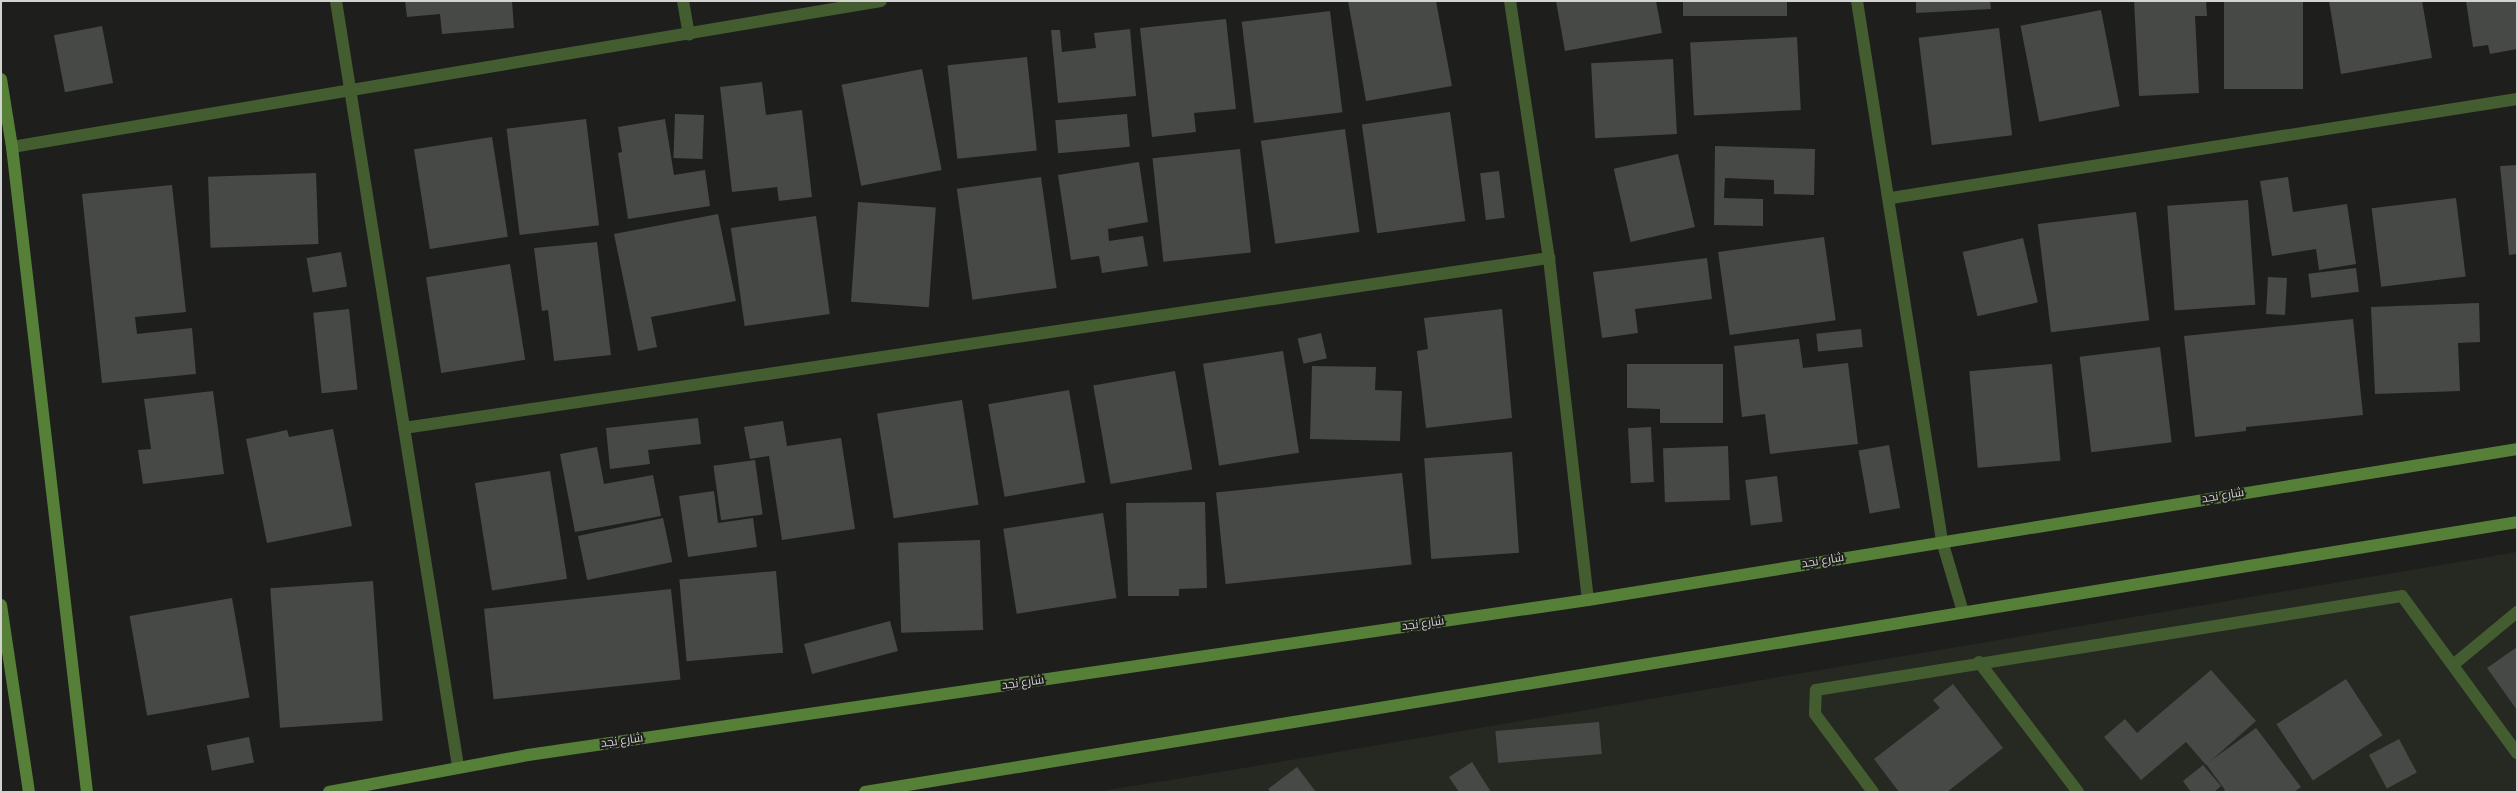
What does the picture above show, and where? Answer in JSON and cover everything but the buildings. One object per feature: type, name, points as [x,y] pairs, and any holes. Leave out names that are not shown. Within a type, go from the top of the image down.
[{"type":"street","points":[[336,1],[458,766]]},
{"type":"street","points":[[683,1],[689,34]]},
{"type":"street","points":[[12,147],[350,92],[881,1]]},
{"type":"street","points":[[1510,1],[1549,258],[1588,600]]},
{"type":"street","points":[[1858,1],[1942,541],[1963,612]]},
{"type":"street","points":[[1,79],[12,147],[87,792]]},
{"type":"street","points":[[1890,198],[2517,99]]},
{"type":"street","points":[[404,428],[1549,258]]},
{"type":"street","name":"شارع نجد","points":[[329,792],[458,766],[1588,600],[2517,449]]},
{"type":"street","points":[[865,792],[2517,522]]},
{"type":"street","points":[[1873,792],[1815,714],[1816,690],[1979,662],[2402,596],[2517,753]]},
{"type":"street","points":[[1,605],[29,792]]},
{"type":"street","points":[[2453,665],[2517,612]]},
{"type":"street","points":[[1979,662],[2078,792]]},
{"type":"shaded area","points":[[2517,552],[2517,792],[1096,792],[1208,774]]}]
